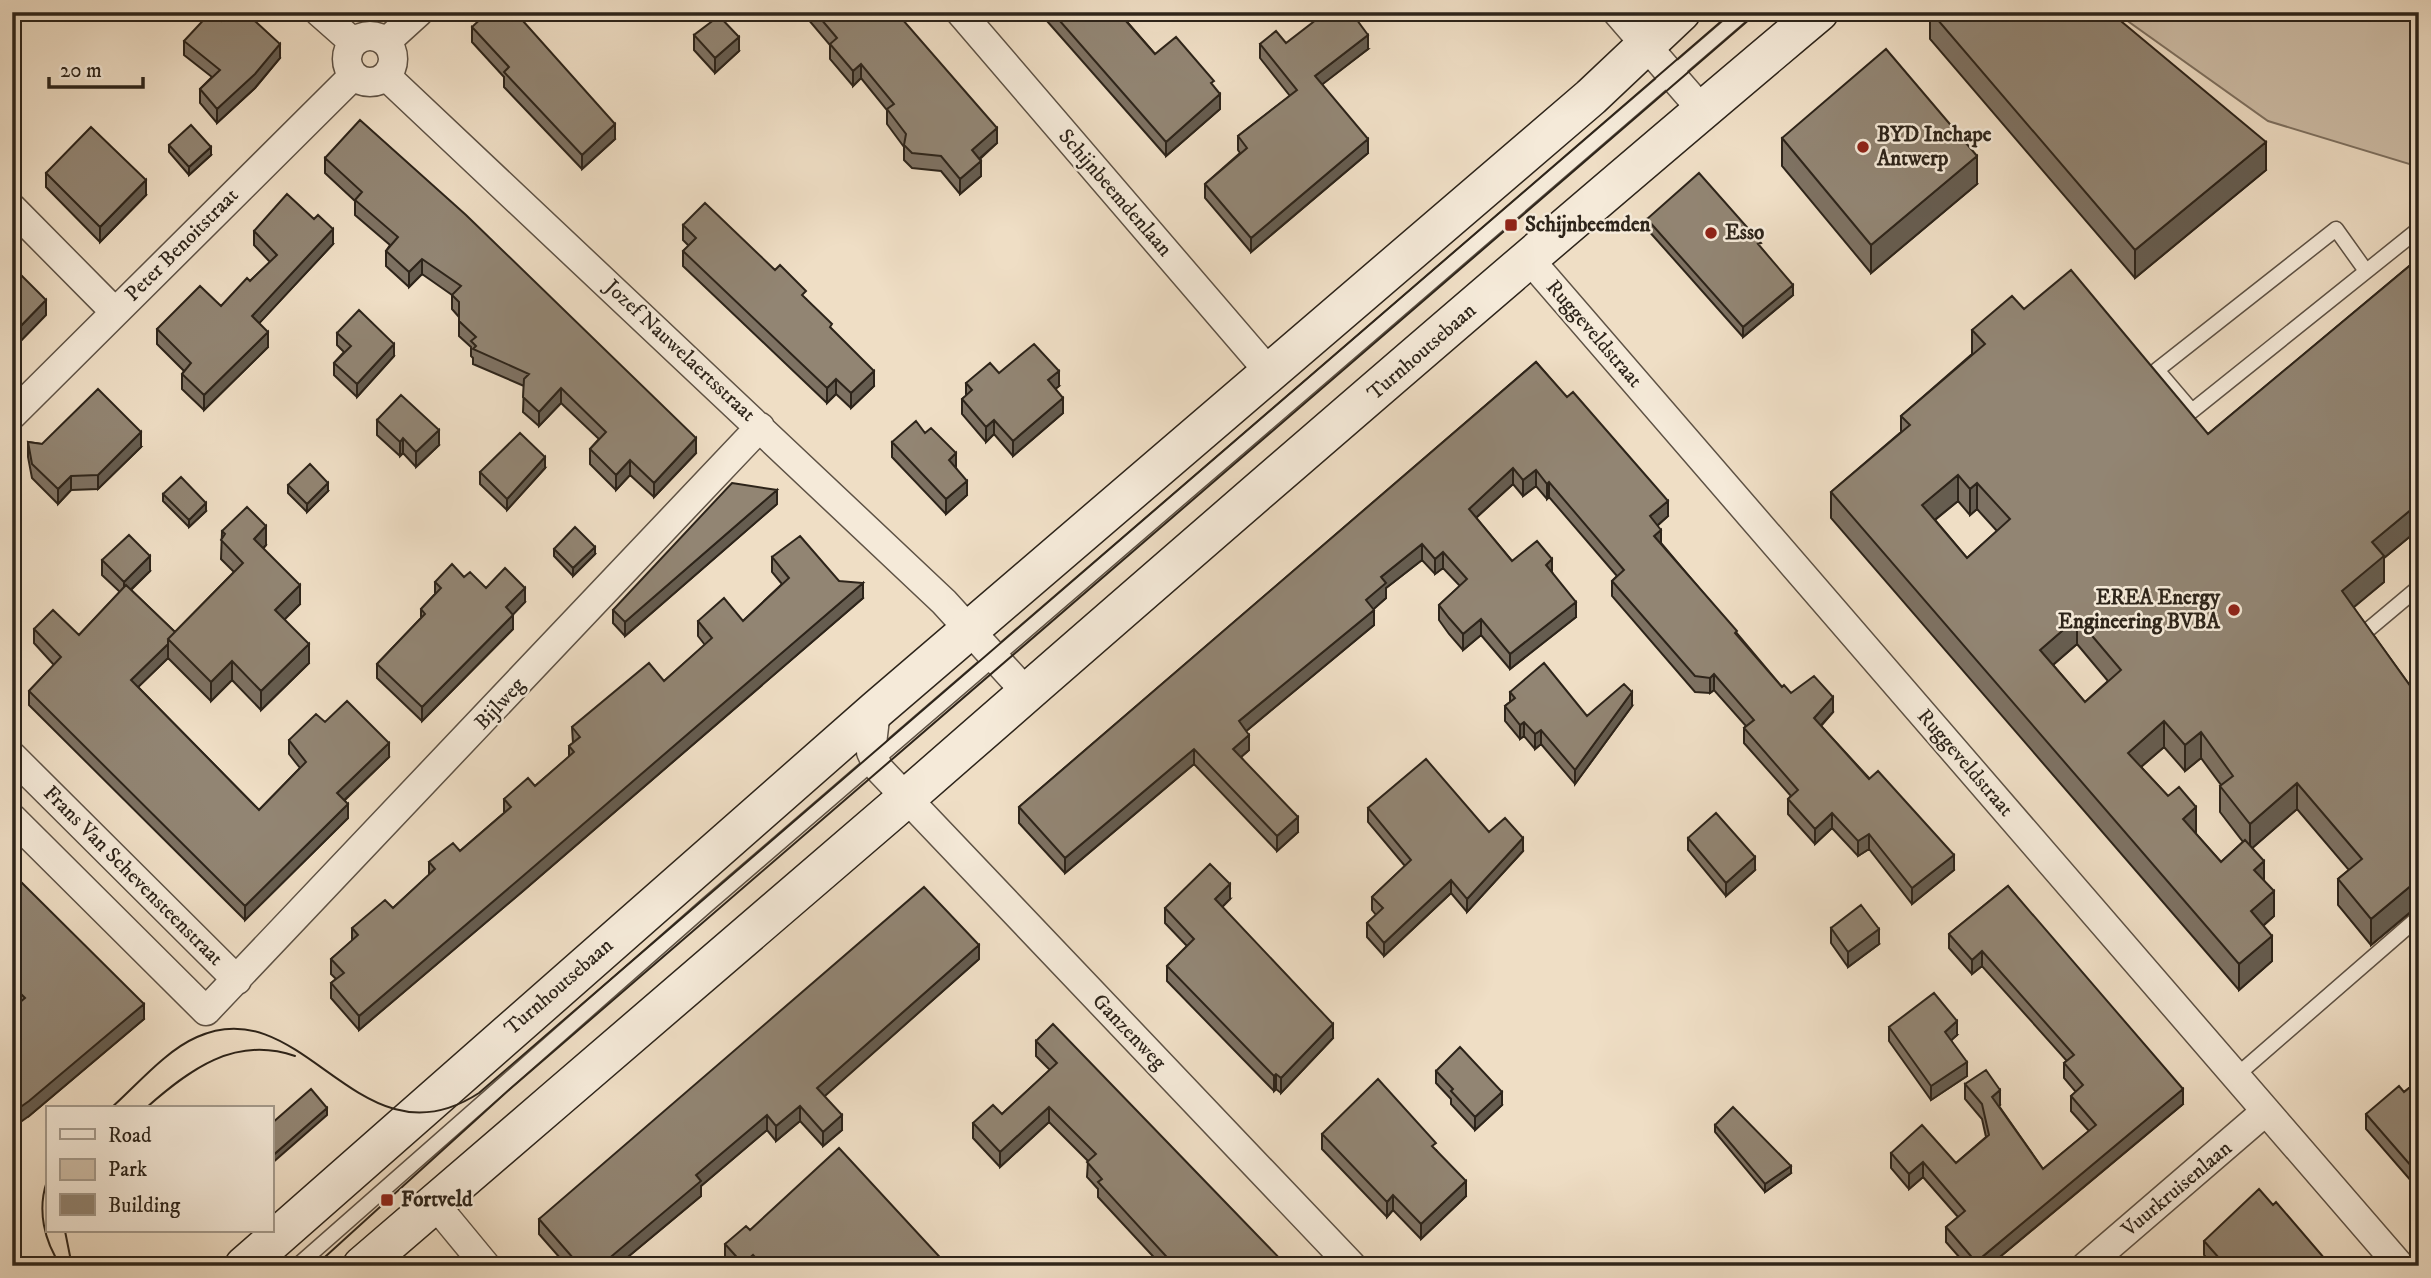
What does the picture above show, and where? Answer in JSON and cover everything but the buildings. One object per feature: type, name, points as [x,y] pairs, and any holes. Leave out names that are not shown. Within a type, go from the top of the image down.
[{"type":"main road","name":"Turnhoutsebaan","points":[[244,1266],[876,710],[1270,373],[1434,228],[1591,97],[1681,12]]},
{"type":"main road","name":"Turnhoutsebaan","points":[[362,1266],[906,798],[1026,691],[1530,260],[1637,163],[1819,12]]},
{"type":"street","points":[[319,12],[353,42]]},
{"type":"street","points":[[386,42],[419,12]]},
{"type":"street","name":"Schijnbeemdenlaan","points":[[960,12],[1270,373]]},
{"type":"street","points":[[1617,12],[1644,46],[1703,110]]},
{"type":"street","points":[[370,36],[386,42],[394,59],[386,76],[370,83],[353,76],[346,59],[353,42],[370,36]]},
{"type":"street","name":"Peter Benoitstraat","points":[[12,415],[353,76]]},
{"type":"street","name":"Jozef Nauwelaertsstraat","points":[[386,76],[971,629]]},
{"type":"street","points":[[12,208],[115,312]]},
{"type":"street","name":"Ruggeveldstraat","points":[[1530,260],[2400,1266]]},
{"type":"street","name":"Bijlweg","points":[[237,980],[760,427]]},
{"type":"street","points":[[971,629],[1026,691]]},
{"type":"street","points":[[876,710],[871,752],[875,761],[906,798]]},
{"type":"street","name":"Frans Van Schevensteenstraat","points":[[12,756],[237,980],[206,1011],[12,818]]},
{"type":"street","name":"Ganzenweg","points":[[906,798],[1353,1266]]},
{"type":"street","name":"Vuurkruisenlaan","points":[[2086,1266],[2266,1111]]},
{"type":"street","points":[[434,1203],[486,1266]]},
{"type":"lane","name":"Turnhoutsebaan","points":[[298,1266],[875,761],[1745,12]]},
{"type":"lane","points":[[2366,271],[2336,229],[2157,370],[2192,411],[2419,229]]},
{"type":"lane","points":[[2379,655],[2363,634],[2419,587]]},
{"type":"lane","points":[[2236,1076],[2419,918]]},
{"type":"green space","points":[[2115,12],[2419,12],[2419,167],[2268,121]]},
{"type":"tram line","points":[[113,1106],[185,1043],[197,1037],[235,1029],[269,1036],[302,1054],[365,1097],[399,1110],[437,1111],[479,1093],[1732,12]]},
{"type":"tram line","points":[[315,1266],[510,1089],[1758,12]]},
{"type":"tram line","points":[[148,1106],[196,1069],[233,1053],[273,1051],[295,1056]]},
{"type":"tram line","points":[[46,1185],[43,1203],[46,1236],[61,1266]]},
{"type":"tram line","points":[[65,1232],[72,1266]]},
{"type":"place","name":"BYD Inchape Antwerp","points":[[1863,147]]},
{"type":"place","name":"Schijnbeemden","points":[[1511,225]]},
{"type":"place","name":"Esso","points":[[1711,233]]},
{"type":"place","name":"EREA Energy Engineering BVBA","points":[[2234,610]]},
{"type":"place","name":"Fortveld","points":[[387,1200]]}]
